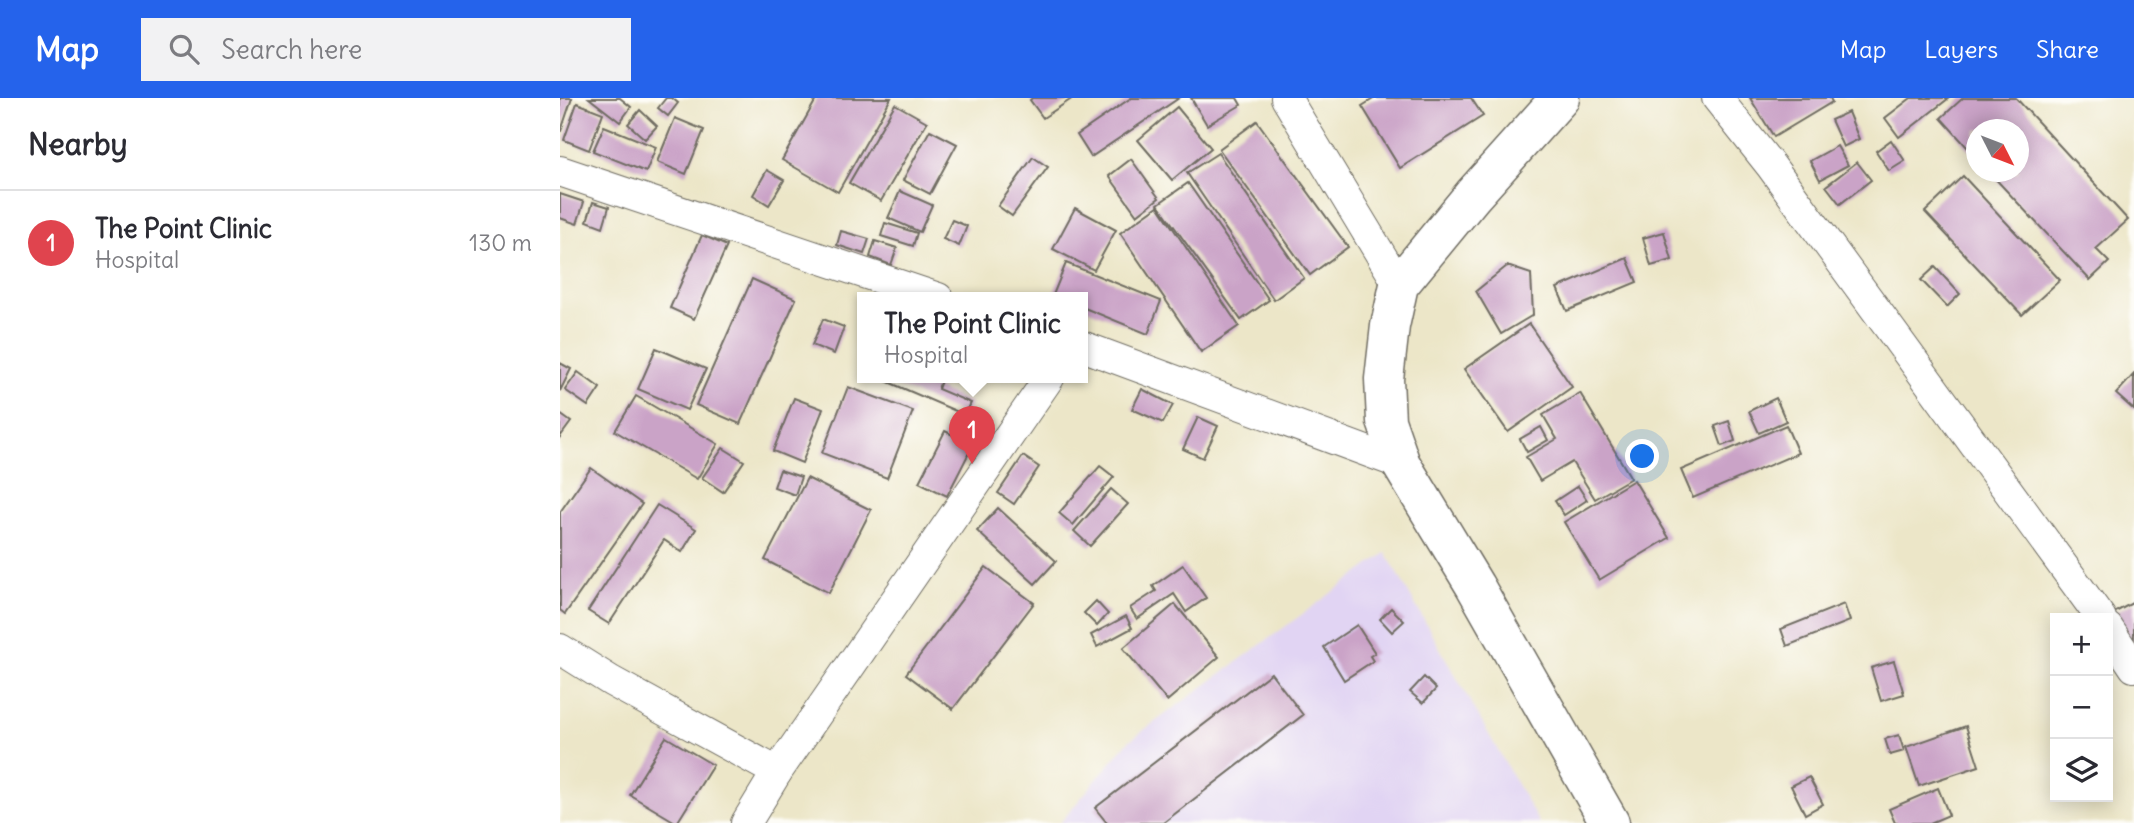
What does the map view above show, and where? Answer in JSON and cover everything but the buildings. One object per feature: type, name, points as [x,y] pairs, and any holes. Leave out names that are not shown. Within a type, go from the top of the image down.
[{"type":"main road","points":[[1560,98],[1473,195],[1399,285],[1390,326],[1384,379],[1386,421],[1401,464],[1475,586],[1610,823]]},
{"type":"street","points":[[1286,98],[1399,285]]},
{"type":"street","points":[[1717,98],[1779,178],[2097,613]]},
{"type":"street","points":[[560,171],[920,292]]},
{"type":"street","points":[[1088,348],[1401,464]]},
{"type":"street","points":[[746,823],[777,772],[1046,383]]},
{"type":"street","points":[[2113,636],[2134,667]]},
{"type":"street","points":[[560,649],[611,681],[777,772]]},
{"type":"shaded area","points":[[1386,553],[1539,823],[1060,823],[1129,741]]},
{"type":"place","name":"The Point Clinic","points":[[972,464]]}]
